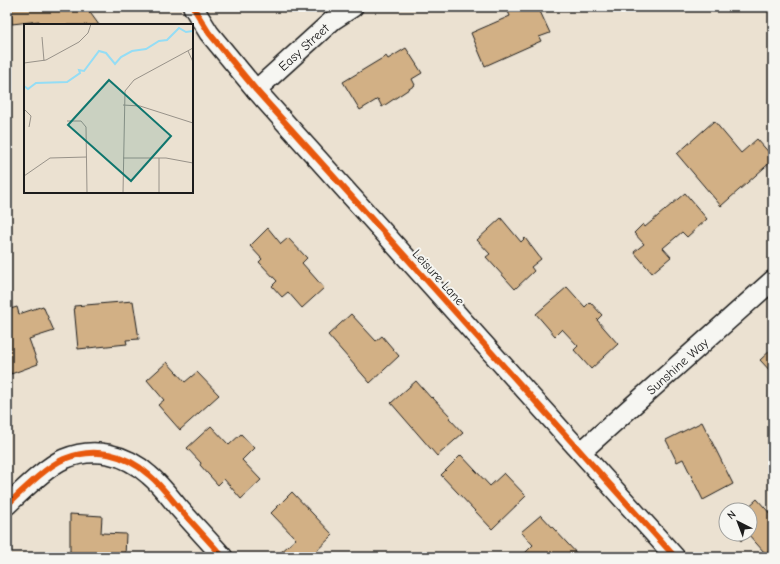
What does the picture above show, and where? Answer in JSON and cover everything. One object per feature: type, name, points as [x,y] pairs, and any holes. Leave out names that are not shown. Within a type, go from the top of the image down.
[{"type":"street","name":"Leisure Lane","points":[[193,7],[209,34],[256,90],[675,557]]},
{"type":"street","name":"Easy Street","points":[[256,90],[333,20],[353,7]]},
{"type":"street","name":"Sunshine Way","points":[[581,452],[773,280]]},
{"type":"street","points":[[7,504],[51,467],[64,459],[79,454],[96,452],[116,455],[135,464],[150,475],[223,557]]},
{"type":"building","points":[[11,7],[86,7],[98,24],[40,24],[39,21],[12,24]]},
{"type":"building","points":[[506,7],[538,7],[550,33],[539,37],[541,41],[485,66],[471,33],[510,16]]},
{"type":"building","points":[[406,48],[422,73],[412,79],[415,85],[382,107],[378,99],[360,110],[343,82],[386,56],[388,59]]},
{"type":"building","points":[[714,121],[741,153],[757,139],[773,157],[773,160],[721,206],[677,154]]},
{"type":"building","points":[[685,193],[707,219],[687,237],[682,232],[663,248],[671,257],[652,273],[634,252],[644,244],[634,233],[643,224],[645,227]]},
{"type":"building","points":[[501,218],[521,242],[525,238],[541,259],[531,267],[534,271],[515,289],[486,257],[490,254],[477,240]]},
{"type":"building","points":[[268,228],[281,244],[288,238],[307,258],[302,263],[324,288],[302,308],[288,292],[282,297],[272,286],[277,281],[259,262],[262,259],[250,246]]},
{"type":"building","points":[[567,287],[585,307],[590,302],[602,315],[597,320],[618,344],[591,369],[574,350],[578,346],[562,329],[555,336],[536,314]]},
{"type":"building","points":[[133,301],[139,339],[126,340],[127,344],[78,349],[74,306]]},
{"type":"building","points":[[43,306],[54,331],[29,339],[38,364],[11,374],[7,362],[7,310],[17,307],[19,314]]},
{"type":"building","points":[[351,314],[376,341],[382,336],[399,356],[370,383],[328,335]]},
{"type":"building","points":[[773,348],[773,374],[760,360]]},
{"type":"building","points":[[167,362],[185,382],[197,372],[219,395],[180,430],[158,405],[164,400],[147,380]]},
{"type":"building","points":[[416,381],[451,417],[449,418],[463,433],[437,456],[391,403]]},
{"type":"building","points":[[702,422],[733,484],[703,500],[683,459],[677,462],[666,440]]},
{"type":"building","points":[[211,426],[229,445],[241,434],[254,448],[242,460],[261,480],[241,499],[224,479],[218,485],[187,448]]},
{"type":"building","points":[[461,455],[490,486],[504,473],[526,496],[492,529],[441,475]]},
{"type":"building","points":[[292,492],[333,535],[310,557],[284,557],[280,553],[296,539],[271,513]]},
{"type":"building","points":[[757,499],[773,517],[773,557],[758,557],[764,552],[755,542],[758,542],[758,502],[754,502]]},
{"type":"building","points":[[70,514],[102,516],[101,533],[126,534],[125,557],[70,557]]},
{"type":"building","points":[[541,515],[580,557],[522,557],[533,545],[521,532]]},
{"type":"cycle path","points":[[193,7],[209,33],[256,90],[675,557]]},
{"type":"cycle path","points":[[7,505],[42,473],[57,462],[75,455],[87,453],[109,454],[120,457],[140,468],[161,486],[223,557]]}]
